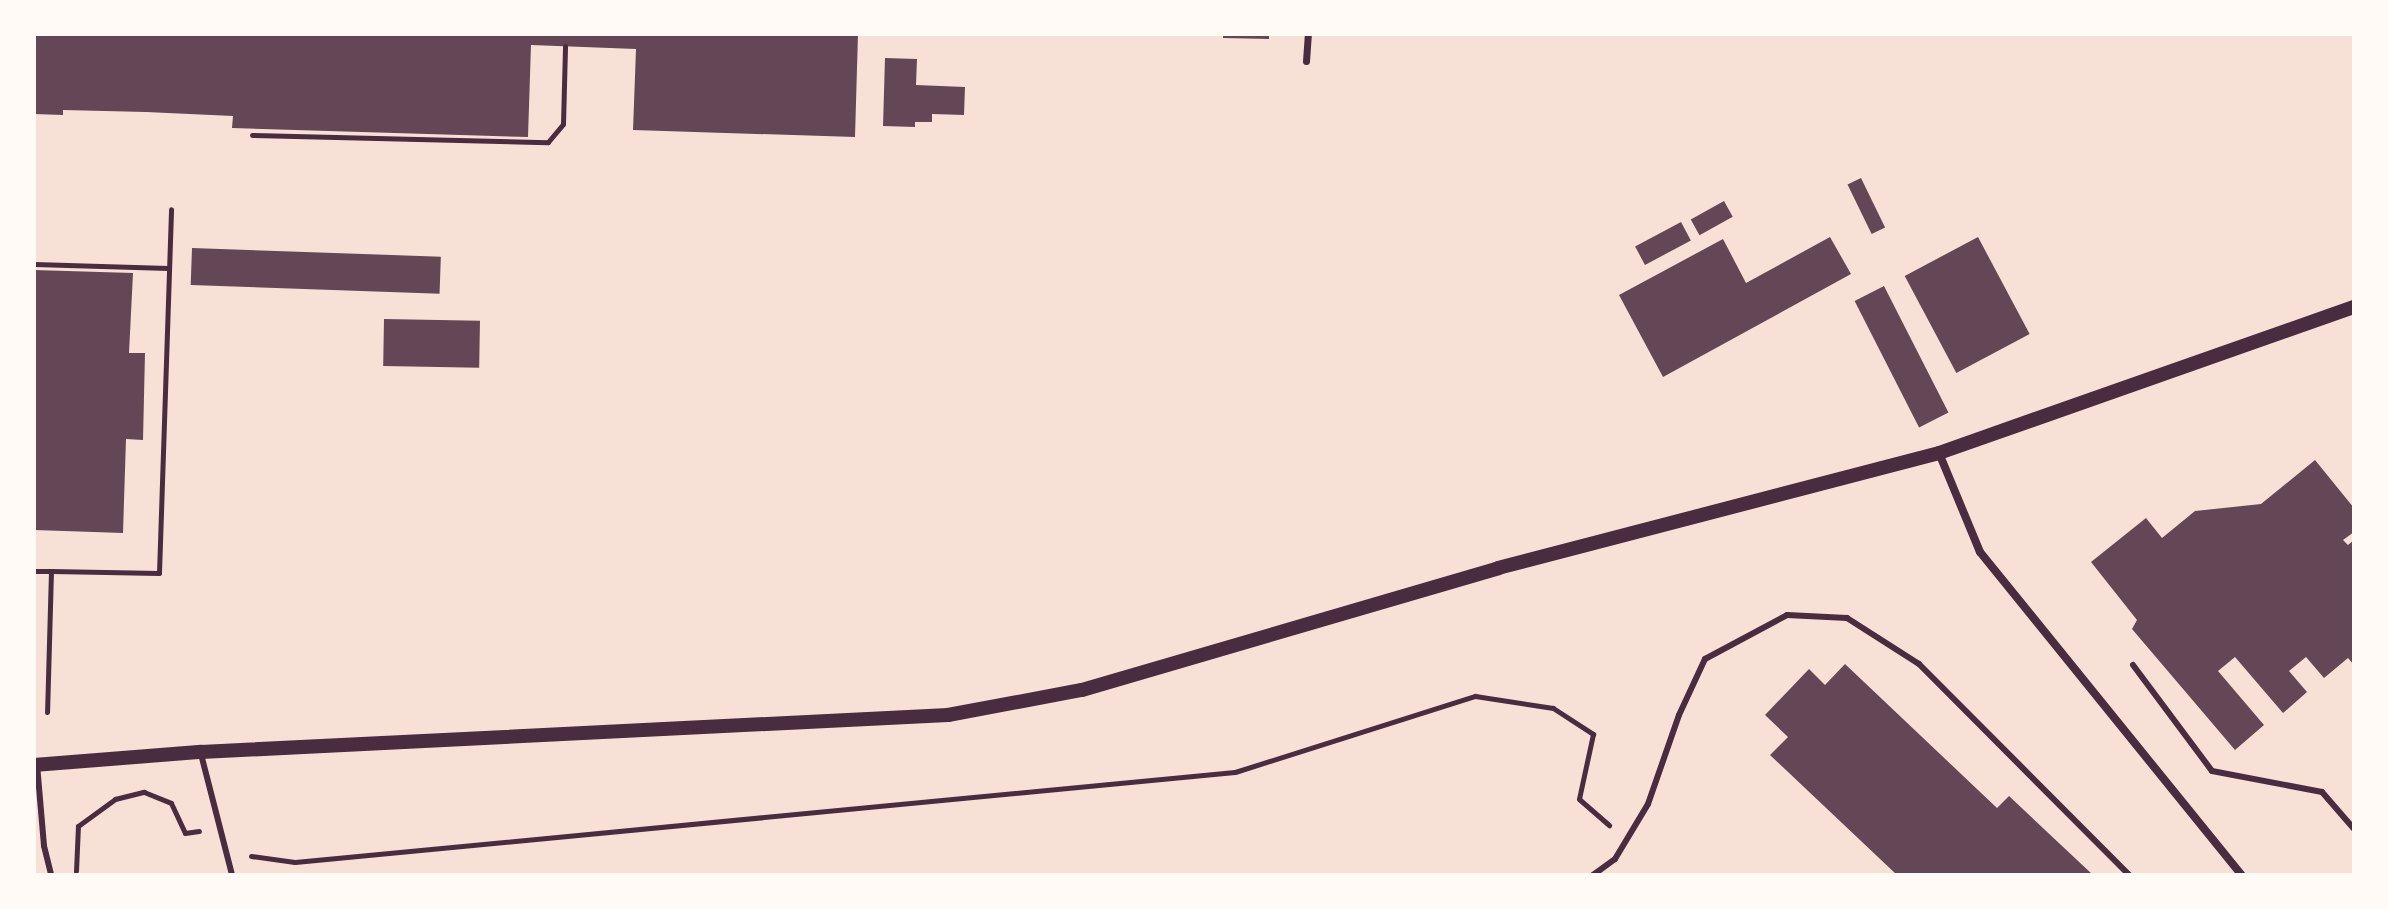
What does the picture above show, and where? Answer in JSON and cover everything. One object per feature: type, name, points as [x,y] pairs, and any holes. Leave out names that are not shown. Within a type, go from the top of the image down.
[{"type":"street","points":[[1306,61],[1308,34]]},
{"type":"street","points":[[35,765],[201,752],[948,715],[1082,690],[1498,568],[1939,453],[2354,307]]},
{"type":"street","points":[[1939,453],[1980,552],[2242,875]]},
{"type":"lane","points":[[1593,875],[1615,859],[1648,804],[1679,715],[1705,659],[1787,615],[1847,618],[1919,664],[2129,875]]},
{"type":"lane","points":[[2133,665],[2212,771],[2322,792],[2354,829]]},
{"type":"lane","points":[[201,752],[232,875]]},
{"type":"lane","points":[[35,765],[44,846],[51,875]]},
{"type":"path","points":[[252,135],[548,142],[563,124],[565,46]]},
{"type":"path","points":[[34,571],[159,573],[171,209]]},
{"type":"path","points":[[34,264],[168,268]]},
{"type":"path","points":[[47,712],[51,571]]},
{"type":"path","points":[[226,853],[295,862],[1235,772],[1475,696],[1553,708],[1593,734],[1579,799],[1627,840]]},
{"type":"path","points":[[76,875],[78,826],[115,799],[144,792],[171,803],[185,833],[220,829]]},
{"type":"building","points":[[34,34],[858,34],[855,137],[633,130],[636,49],[531,45],[528,137],[232,128],[233,116],[63,110],[63,115],[34,114]]},
{"type":"building","points":[[1223,34],[1269,34],[1269,39],[1223,38]]},
{"type":"building","points":[[885,58],[917,59],[916,85],[965,87],[964,115],[932,114],[932,122],[915,122],[915,127],[883,126]]},
{"type":"building","points":[[1861,178],[1885,227],[1872,234],[1848,185]]},
{"type":"building","points":[[1724,201],[1733,217],[1699,235],[1691,219]]},
{"type":"building","points":[[1681,222],[1691,241],[1645,265],[1635,246]]},
{"type":"building","points":[[1830,237],[1851,274],[1663,377],[1619,295],[1723,239],[1746,283]]},
{"type":"building","points":[[1978,237],[2030,334],[1956,373],[1905,276]]},
{"type":"building","points":[[192,248],[441,257],[440,294],[191,285]]},
{"type":"building","points":[[34,270],[133,273],[129,353],[145,353],[143,440],[126,439],[123,533],[34,530]]},
{"type":"building","points":[[1884,286],[1948,413],[1919,428],[1855,301]]},
{"type":"building","points":[[384,319],[480,321],[479,368],[383,366]]},
{"type":"building","points":[[2315,460],[2354,508],[2354,532],[2343,540],[2348,545],[2354,540],[2354,665],[2348,658],[2324,678],[2306,657],[2289,671],[2307,692],[2283,713],[2235,657],[2218,671],[2264,725],[2235,750],[2132,629],[2137,620],[2091,562],[2146,518],[2162,538],[2195,511],[2261,504]]},
{"type":"building","points":[[1845,664],[1997,808],[2009,796],[2093,875],[1897,875],[1770,755],[1788,737],[1765,715],[1809,669],[1825,685]]}]
